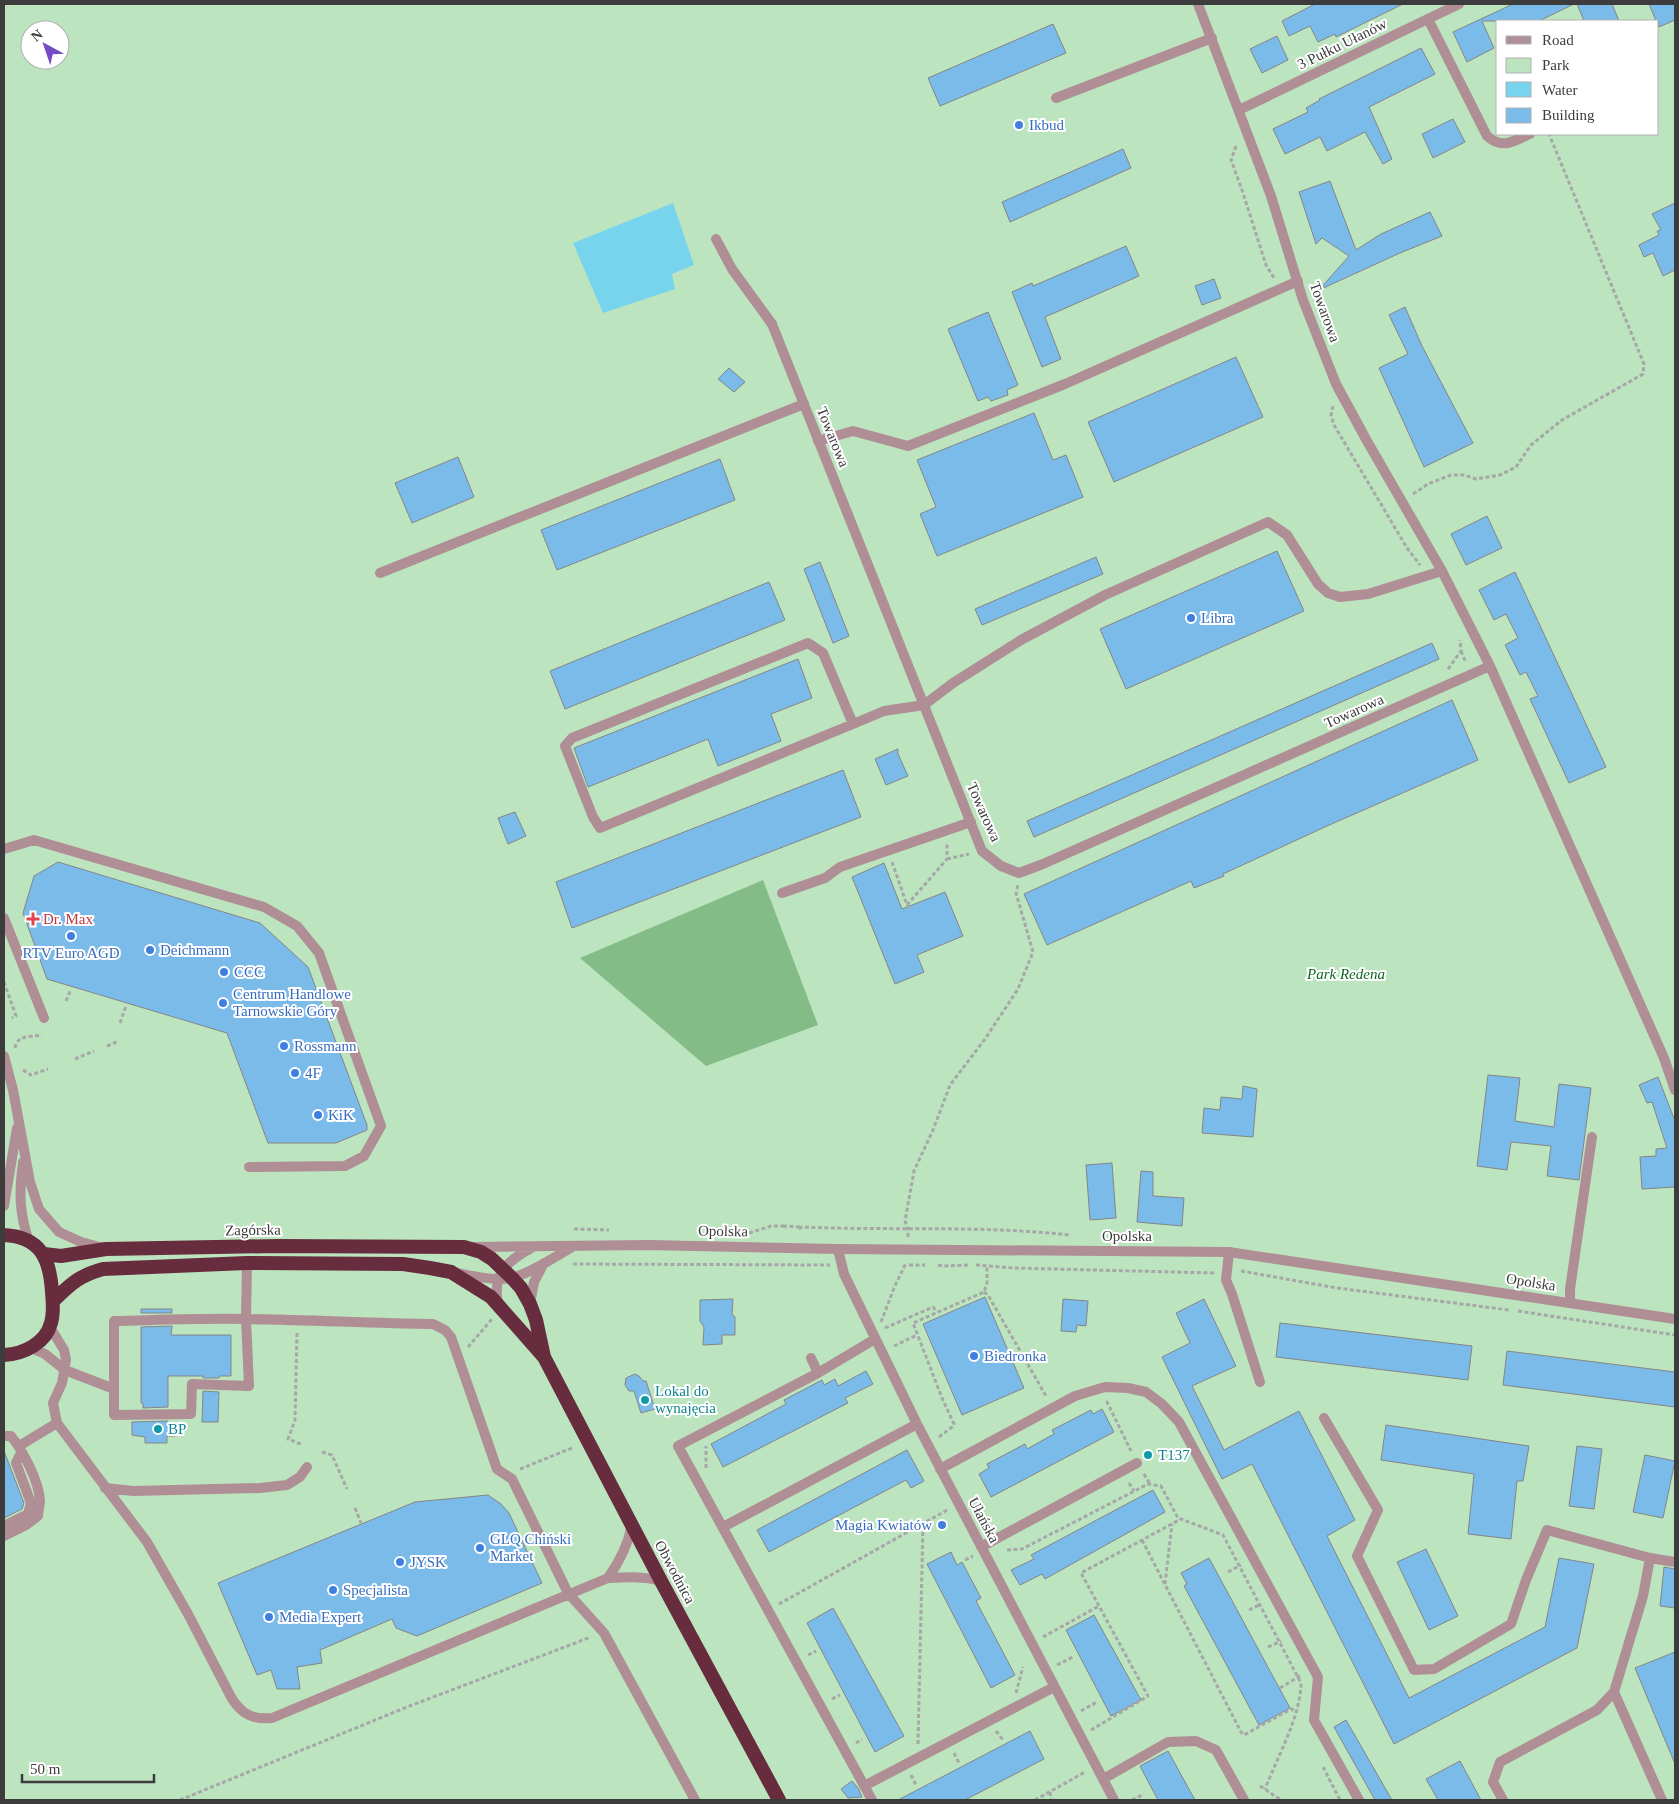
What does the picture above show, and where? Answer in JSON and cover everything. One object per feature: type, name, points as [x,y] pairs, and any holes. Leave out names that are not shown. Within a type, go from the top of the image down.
[{"type":"highway","points":[[4,1235],[17,1236],[29,1242],[44,1254],[50,1268],[53,1301],[52,1320],[50,1327],[43,1337],[32,1348],[4,1355]]},
{"type":"highway","name":"Zagórska","points":[[44,1254],[61,1256],[106,1249],[278,1246],[464,1247]]},
{"type":"highway","name":"Obwodnica","points":[[464,1247],[481,1252],[521,1288],[530,1304],[544,1358],[660,1581],[779,1800]]},
{"type":"highway","points":[[53,1301],[72,1282],[86,1274],[103,1270],[247,1263],[403,1264],[450,1272]]},
{"type":"highway","name":"Obwodnica","points":[[450,1272],[491,1297],[497,1310],[544,1358]]},
{"type":"street","name":"Towarowa","points":[[1198,4],[1271,196],[1309,318],[1336,384],[1442,571],[1490,666],[1664,1058],[1675,1090]]},
{"type":"street","name":"3 Pułku Ułanów","points":[[1239,110],[1458,4]]},
{"type":"street","points":[[1428,19],[1487,136],[1493,141],[1506,144],[1528,135]]},
{"type":"street","points":[[1056,98],[1212,38]]},
{"type":"street","name":"Towarowa","points":[[716,239],[732,269],[772,324],[982,851],[1001,866],[1019,873],[1490,666]]},
{"type":"street","points":[[818,441],[853,431],[908,446],[1065,384],[1298,281]]},
{"type":"street","points":[[380,573],[804,404]]},
{"type":"street","points":[[853,724],[823,653],[808,643],[572,738],[565,746],[593,817],[600,828],[853,724],[884,711],[924,704],[953,683],[1021,640],[1105,595],[1268,522],[1287,535],[1318,584],[1328,593],[1340,598],[1368,594],[1442,571]]},
{"type":"street","points":[[782,893],[825,878],[840,868],[970,822]]},
{"type":"street","points":[[4,849],[34,840],[264,907],[297,926],[318,954],[382,1126],[364,1156],[345,1166],[249,1167]]},
{"type":"street","points":[[4,918],[44,1018]]},
{"type":"street","points":[[4,1056],[13,1090],[30,1182],[40,1209],[60,1232],[81,1242],[106,1249]]},
{"type":"street","points":[[4,1206],[18,1120]]},
{"type":"street","points":[[1570,1303],[1570,1289],[1592,1137]]},
{"type":"street","points":[[24,1153],[20,1186],[21,1214],[29,1242]]},
{"type":"street","points":[[4,1174],[12,1155]]},
{"type":"street","name":"Opolska","points":[[464,1247],[649,1245],[838,1249],[1229,1252],[1675,1319]]},
{"type":"street","name":"Opolska","points":[[534,1247],[520,1254],[507,1264],[505,1275],[544,1263],[574,1246]]},
{"type":"street","name":"Ułańska","points":[[838,1249],[844,1273],[917,1424],[1114,1800]]},
{"type":"street","points":[[1229,1252],[1226,1280],[1260,1382]]},
{"type":"street","points":[[247,1263],[246,1319],[249,1386],[192,1384],[191,1414],[114,1415],[114,1321],[246,1319],[297,1320],[433,1324],[445,1330],[451,1337],[459,1358],[496,1468],[512,1479],[568,1593],[604,1633],[695,1800]]},
{"type":"street","points":[[530,1304],[534,1282],[544,1263]]},
{"type":"street","points":[[450,1272],[505,1275],[496,1290],[497,1310]]},
{"type":"street","points":[[50,1327],[64,1350],[66,1360],[65,1370],[53,1404],[57,1422],[146,1542],[188,1614],[236,1706],[250,1716],[258,1719],[272,1718],[568,1593],[608,1578],[632,1576],[660,1581]]},
{"type":"street","points":[[872,1800],[678,1446],[818,1372],[875,1339]]},
{"type":"street","points":[[32,1348],[45,1354],[65,1370],[114,1389]]},
{"type":"street","points":[[811,1358],[818,1372]]},
{"type":"street","points":[[940,1469],[1075,1396],[1105,1387],[1128,1388],[1146,1392],[1162,1404],[1179,1422],[1318,1677],[1314,1720],[1359,1800]]},
{"type":"street","points":[[1324,1418],[1378,1510],[1357,1556],[1414,1670],[1434,1668],[1511,1624],[1526,1580],[1547,1530],[1650,1558],[1675,1562]]},
{"type":"street","points":[[4,1526],[28,1514],[31,1503],[16,1463],[20,1449],[57,1422]]},
{"type":"street","points":[[722,1527],[917,1424]]},
{"type":"street","points":[[4,1436],[11,1436],[20,1449],[37,1486],[40,1501],[38,1516],[26,1525],[4,1536]]},
{"type":"street","points":[[981,1547],[1137,1463]]},
{"type":"street","points":[[105,1488],[133,1491],[260,1488],[287,1484],[300,1476],[307,1467]]},
{"type":"street","points":[[608,1578],[620,1560],[629,1539],[632,1525]]},
{"type":"street","points":[[1503,1800],[1493,1782],[1500,1762],[1597,1710],[1614,1692],[1643,1596],[1650,1558]]},
{"type":"street","points":[[864,1786],[1054,1687]]},
{"type":"street","points":[[1614,1692],[1662,1800]]},
{"type":"street","points":[[1103,1779],[1168,1742],[1196,1741],[1216,1750],[1244,1800]]},
{"type":"path","points":[[1402,501],[1428,484],[1451,475],[1464,475],[1476,479],[1500,475],[1516,467],[1531,445],[1562,420],[1643,374],[1644,364],[1549,135]]},
{"type":"path","points":[[947,836],[947,859]]},
{"type":"path","points":[[907,904],[947,859],[982,851]]},
{"type":"path","points":[[890,858],[910,911]]},
{"type":"path","points":[[783,1226],[801,1228],[908,1229],[905,1221],[914,1171],[933,1130],[950,1085],[985,1039],[1018,989],[1033,952],[1016,893],[1019,873]]},
{"type":"path","points":[[4,982],[16,1016],[12,1018]]},
{"type":"path","points":[[66,1001],[70,989]]},
{"type":"path","points":[[120,1023],[126,1006]]},
{"type":"path","points":[[18,1056],[14,1048],[19,1038],[42,1035]]},
{"type":"path","points":[[107,1046],[115,1043],[116,1040]]},
{"type":"path","points":[[75,1059],[94,1051]]},
{"type":"path","points":[[21,1064],[24,1072],[31,1075],[48,1069]]},
{"type":"path","points":[[573,1264],[825,1265]]},
{"type":"path","points":[[958,1264],[1226,1274],[1238,1270],[1337,1288],[1506,1309],[1675,1335]]},
{"type":"path","points":[[881,1322],[894,1288],[906,1265]]},
{"type":"path","points":[[938,1265],[971,1265]]},
{"type":"path","points":[[939,1437],[952,1428],[954,1424],[913,1323],[984,1292],[987,1283],[987,1266]]},
{"type":"path","points":[[984,1292],[988,1295],[1053,1407]]},
{"type":"path","points":[[884,1328],[933,1307],[937,1312]]},
{"type":"path","points":[[459,1358],[497,1310]]},
{"type":"path","points":[[297,1320],[295,1420],[288,1439],[303,1445]]},
{"type":"path","points":[[893,1347],[918,1335]]},
{"type":"path","points":[[1100,1400],[1107,1402],[1137,1463],[1150,1484]]},
{"type":"path","points":[[706,1438],[706,1474]]},
{"type":"path","points":[[520,1469],[572,1448]]},
{"type":"path","points":[[322,1452],[332,1455],[347,1489]]},
{"type":"path","points":[[1129,1482],[1134,1491]]},
{"type":"path","points":[[1001,1550],[1022,1549],[1150,1484],[1161,1486],[1179,1520]]},
{"type":"path","points":[[1100,1498],[1104,1506]]},
{"type":"path","points":[[355,1508],[361,1523]]},
{"type":"path","points":[[768,1610],[949,1509]]},
{"type":"path","points":[[1065,1516],[1069,1524]]},
{"type":"path","points":[[1090,1730],[1148,1696],[1081,1573],[1181,1519],[1223,1535],[1301,1682],[1301,1697],[1265,1789]]},
{"type":"path","points":[[917,1758],[923,1524]]},
{"type":"path","points":[[1164,1584],[1172,1524]]},
{"type":"path","points":[[1034,1532],[1039,1540]]},
{"type":"path","points":[[1142,1540],[1241,1732],[1244,1735],[1291,1709],[1296,1711]]},
{"type":"path","points":[[1228,1572],[1239,1566]]},
{"type":"path","points":[[1042,1637],[1099,1606]]},
{"type":"path","points":[[180,1800],[407,1707],[604,1633]]},
{"type":"path","points":[[1057,1666],[1073,1657]]},
{"type":"path","points":[[1011,1709],[1023,1667]]},
{"type":"path","points":[[1280,1688],[1314,1669]]},
{"type":"path","points":[[1080,1711],[1097,1702]]},
{"type":"path","points":[[996,1731],[1003,1740]]},
{"type":"path","points":[[953,1753],[959,1763]]},
{"type":"path","points":[[1035,1800],[1086,1771]]},
{"type":"path","points":[[911,1774],[916,1785]]},
{"type":"path","points":[[1260,1786],[1281,1800]]},
{"type":"path","points":[[1050,1792],[1051,1800]]},
{"type":"path","points":[[1132,1800],[1144,1794]]},
{"type":"green space","name":"Park Redena","points":[[4,4],[1675,4],[1675,1800],[4,1800]]},
{"type":"green space","points":[[763,880],[818,1025],[706,1066],[580,958]]},
{"type":"water","points":[[673,203],[694,265],[672,274],[675,289],[603,313],[573,243]]},
{"type":"building","points":[[1315,4],[1403,4],[1336,37],[1335,34],[1318,42],[1310,26],[1289,36],[1282,21]]},
{"type":"building","points":[[1513,4],[1574,4],[1541,20],[1482,21],[1494,48],[1467,62],[1453,32]]},
{"type":"building","points":[[1577,4],[1612,4],[1619,20],[1584,20]]},
{"type":"building","points":[[1649,4],[1675,4],[1675,20],[1659,27],[1659,20],[1656,20]]},
{"type":"building","points":[[1053,24],[1066,53],[940,106],[928,78]]},
{"type":"building","points":[[1277,36],[1288,60],[1262,73],[1250,49]]},
{"type":"building","points":[[1421,48],[1435,74],[1369,107],[1392,159],[1383,164],[1365,132],[1327,151],[1320,137],[1285,154],[1273,129],[1308,112],[1306,108],[1319,99]]},
{"type":"building","points":[[1453,119],[1465,142],[1433,158],[1422,134]]},
{"type":"building","points":[[1123,149],[1131,168],[1010,222],[1002,202]]},
{"type":"building","points":[[1330,181],[1356,250],[1381,234],[1430,212],[1442,236],[1319,290],[1349,256],[1322,238],[1316,244],[1299,192]]},
{"type":"building","points":[[1675,203],[1675,270],[1663,276],[1653,253],[1644,257],[1639,245],[1659,235],[1657,231],[1661,230],[1652,214]]},
{"type":"building","points":[[1126,246],[1139,276],[1045,317],[1061,359],[1042,367],[1012,292],[1032,283],[1033,286]]},
{"type":"building","points":[[1214,279],[1221,298],[1202,305],[1195,286]]},
{"type":"building","points":[[1405,307],[1422,346],[1473,443],[1424,467],[1379,368],[1408,354],[1389,315]]},
{"type":"building","points":[[988,312],[1018,385],[1007,390],[1008,395],[991,401],[988,397],[978,401],[948,329]]},
{"type":"building","points":[[1236,357],[1263,417],[1114,482],[1088,422]]},
{"type":"building","points":[[729,368],[745,382],[734,392],[718,379]]},
{"type":"building","points":[[1034,413],[1053,460],[1066,455],[1083,497],[937,556],[920,514],[936,507],[917,460]]},
{"type":"building","points":[[458,457],[474,497],[412,523],[395,483]]},
{"type":"building","points":[[720,459],[735,500],[557,570],[541,530]]},
{"type":"building","points":[[1487,516],[1502,548],[1466,565],[1451,534]]},
{"type":"building","points":[[1277,551],[1304,611],[1126,689],[1100,629]]},
{"type":"building","points":[[1096,557],[1103,574],[982,625],[975,609]]},
{"type":"building","points":[[820,562],[849,636],[833,643],[804,569]]},
{"type":"building","points":[[1515,572],[1606,767],[1569,783],[1530,699],[1538,696],[1526,672],[1520,675],[1505,645],[1518,638],[1506,614],[1494,620],[1479,590]]},
{"type":"building","points":[[769,582],[785,620],[565,709],[550,671]]},
{"type":"building","points":[[1432,643],[1439,659],[1034,837],[1027,821]]},
{"type":"building","points":[[798,659],[812,698],[771,714],[781,741],[718,766],[708,739],[588,787],[574,748]]},
{"type":"building","points":[[1452,700],[1478,760],[1327,826],[1223,874],[1224,876],[1194,888],[1191,881],[1047,945],[1024,894]]},
{"type":"building","points":[[898,749],[898,754],[908,776],[886,785],[875,759]]},
{"type":"building","points":[[843,770],[861,817],[572,928],[556,882]]},
{"type":"building","points":[[515,812],[526,836],[508,844],[498,818]]},
{"type":"building","name":"Centrum Handlowe Tarnowskie Góry","points":[[58,862],[260,923],[308,967],[367,1125],[367,1130],[336,1143],[268,1143],[227,1033],[47,979],[23,913],[34,876]]},
{"type":"building","points":[[884,863],[902,909],[945,892],[963,936],[917,955],[924,972],[895,984],[852,877]]},
{"type":"building","points":[[1488,1075],[1520,1078],[1515,1121],[1554,1127],[1559,1084],[1591,1088],[1579,1180],[1547,1176],[1551,1146],[1511,1142],[1507,1170],[1477,1166]]},
{"type":"building","points":[[1658,1077],[1675,1121],[1675,1187],[1642,1189],[1640,1157],[1656,1156],[1656,1149],[1667,1148],[1652,1102],[1647,1103],[1639,1085]]},
{"type":"building","points":[[1243,1086],[1257,1089],[1253,1137],[1202,1133],[1204,1108],[1220,1110],[1221,1097],[1242,1099]]},
{"type":"building","points":[[1112,1163],[1116,1218],[1090,1220],[1086,1165]]},
{"type":"building","points":[[1141,1171],[1153,1172],[1153,1196],[1184,1198],[1182,1226],[1137,1222]]},
{"type":"building","name":"Biedronka","points":[[985,1297],[1024,1388],[962,1415],[923,1324]]},
{"type":"building","points":[[733,1299],[732,1314],[735,1317],[735,1335],[722,1335],[722,1344],[703,1345],[704,1327],[700,1321],[700,1300]]},
{"type":"building","points":[[1063,1299],[1088,1301],[1086,1326],[1077,1325],[1076,1332],[1061,1331]]},
{"type":"building","points":[[1204,1299],[1236,1366],[1192,1386],[1224,1450],[1299,1411],[1355,1520],[1327,1536],[1409,1698],[1545,1627],[1559,1558],[1594,1564],[1577,1648],[1394,1744],[1252,1464],[1222,1479],[1162,1357],[1190,1343],[1176,1313]]},
{"type":"building","points":[[141,1309],[172,1309],[172,1313],[141,1313]]},
{"type":"building","points":[[1280,1323],[1472,1346],[1468,1380],[1276,1357]]},
{"type":"building","points":[[172,1326],[171,1335],[231,1335],[231,1376],[203,1378],[203,1376],[168,1376],[168,1407],[143,1408],[143,1403],[141,1403],[141,1327]]},
{"type":"building","points":[[1507,1351],[1675,1372],[1675,1407],[1503,1385]]},
{"type":"building","points":[[866,1371],[873,1384],[845,1398],[848,1403],[723,1467],[711,1444],[786,1404],[784,1400],[822,1380],[824,1385],[835,1379],[838,1386]]},
{"type":"building","name":"Lokal do wynajęcia","points":[[635,1374],[643,1381],[646,1381],[655,1409],[641,1413],[634,1391],[629,1391],[625,1385],[626,1378]]},
{"type":"building","name":"BP","points":[[203,1391],[219,1392],[218,1422],[202,1422]]},
{"type":"building","points":[[1102,1409],[1114,1432],[991,1497],[979,1474],[989,1468],[987,1464],[1025,1444],[1027,1449],[1054,1434],[1052,1430],[1091,1410],[1093,1414]]},
{"type":"building","name":"BP","points":[[168,1421],[168,1423],[175,1423],[175,1436],[167,1436],[167,1443],[145,1443],[145,1437],[132,1435],[132,1422]]},
{"type":"building","points":[[1386,1425],[1529,1446],[1523,1481],[1517,1481],[1511,1539],[1468,1534],[1474,1474],[1381,1460]]},
{"type":"building","points":[[1577,1446],[1602,1449],[1594,1509],[1569,1506]]},
{"type":"building","points":[[907,1450],[924,1481],[911,1488],[906,1480],[769,1552],[757,1530]]},
{"type":"building","points":[[4,1451],[24,1503],[22,1509],[4,1518]]},
{"type":"building","points":[[1645,1455],[1675,1461],[1663,1518],[1633,1512]]},
{"type":"building","points":[[1153,1490],[1165,1512],[1045,1579],[1042,1574],[1020,1585],[1011,1570],[1034,1559],[1031,1555]]},
{"type":"building","points":[[488,1495],[501,1504],[509,1513],[542,1583],[417,1636],[396,1628],[392,1619],[320,1650],[322,1663],[297,1667],[300,1689],[277,1689],[271,1670],[257,1675],[218,1583],[415,1502]]},
{"type":"building","points":[[1426,1549],[1458,1616],[1429,1630],[1397,1562]]},
{"type":"building","points":[[951,1552],[957,1565],[962,1562],[981,1598],[976,1601],[1015,1675],[991,1688],[927,1564]]},
{"type":"building","points":[[1209,1558],[1290,1708],[1259,1725],[1184,1586],[1187,1584],[1181,1573]]},
{"type":"building","points":[[1664,1567],[1675,1569],[1675,1608],[1660,1606]]},
{"type":"building","points":[[833,1608],[904,1736],[875,1752],[807,1623]]},
{"type":"building","points":[[1094,1615],[1141,1700],[1111,1716],[1066,1630]]},
{"type":"building","points":[[1675,1652],[1675,1764],[1635,1668]]},
{"type":"building","points":[[1346,1720],[1392,1800],[1375,1800],[1334,1727]]},
{"type":"building","points":[[1030,1731],[1044,1759],[965,1800],[898,1800]]},
{"type":"building","points":[[1168,1751],[1195,1800],[1158,1800],[1140,1766]]},
{"type":"building","points":[[1460,1761],[1481,1800],[1438,1800],[1426,1779]]},
{"type":"building","points":[[852,1781],[862,1797],[848,1798],[841,1789]]},
{"type":"place","name":"Ikbud","points":[[1019,125]]},
{"type":"place","name":"Libra","points":[[1191,618]]},
{"type":"place","name":"Dr. Max","points":[[33,919]]},
{"type":"place","name":"RTV Euro AGD","points":[[71,936]]},
{"type":"place","name":"Deichmann","points":[[150,950]]},
{"type":"place","name":"CCC","points":[[224,972]]},
{"type":"place","name":"Centrum Handlowe Tarnowskie Góry","points":[[223,1003]]},
{"type":"place","name":"Rossmann","points":[[284,1046]]},
{"type":"place","name":"4F","points":[[295,1073]]},
{"type":"place","name":"KiK","points":[[318,1115]]},
{"type":"place","name":"Biedronka","points":[[974,1356]]},
{"type":"place","name":"Lokal do wynajęcia","points":[[645,1400]]},
{"type":"place","name":"BP","points":[[158,1429]]},
{"type":"place","name":"T137","points":[[1148,1455]]},
{"type":"place","name":"Magia Kwiatów","points":[[942,1525]]},
{"type":"place","name":"GLQ Chiński Market","points":[[480,1548]]},
{"type":"place","name":"JYSK","points":[[400,1562]]},
{"type":"place","name":"Specjalista","points":[[333,1590]]},
{"type":"place","name":"Media Expert","points":[[269,1617]]}]
